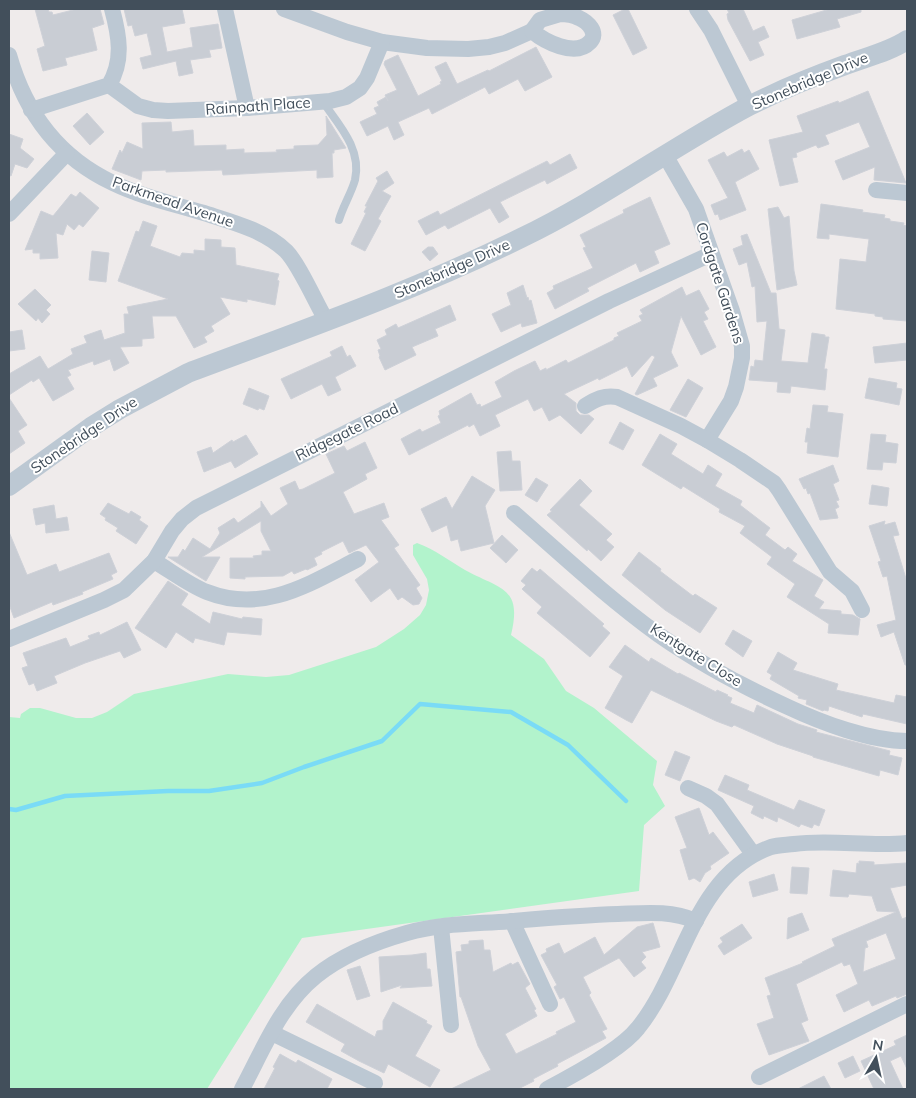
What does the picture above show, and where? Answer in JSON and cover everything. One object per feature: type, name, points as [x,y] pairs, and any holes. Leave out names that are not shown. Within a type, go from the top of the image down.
[{"type":"street","points":[[31,110],[109,85],[117,69],[119,52],[119,37],[112,9]]},
{"type":"street","points":[[225,9],[247,108]]},
{"type":"street","points":[[284,9],[347,32],[382,42],[427,48],[468,50],[488,47],[532,30]]},
{"type":"street","points":[[697,9],[711,30],[749,106]]},
{"type":"street","name":"Rainpath Place","points":[[109,85],[138,106],[168,112],[323,102],[346,97],[360,88],[367,78],[382,42]]},
{"type":"street","name":"Stonebridge Drive","points":[[9,486],[120,408],[188,373],[407,289],[522,238],[581,206],[749,106],[828,71],[903,46]]},
{"type":"street","name":"Parkmead Avenue","points":[[9,55],[21,90],[31,110],[50,136],[67,153],[96,174],[114,184],[241,225],[269,239],[287,252],[326,320]]},
{"type":"street","points":[[9,214],[67,153]]},
{"type":"street","name":"Cordgate Gardens","points":[[665,155],[696,209],[738,332],[742,358],[736,386],[730,401],[707,440]]},
{"type":"street","points":[[876,190],[907,193]]},
{"type":"street","name":"Ridgegate Road","points":[[9,639],[124,590],[154,561],[172,531],[182,519],[196,508],[609,302],[711,254]]},
{"type":"street","points":[[585,406],[595,399],[606,396],[617,397],[707,440],[774,484],[780,490],[830,572],[852,591],[862,610]]},
{"type":"street","name":"Kentgate Close","points":[[514,513],[612,599],[661,636],[696,658],[760,694],[811,718],[852,731],[898,741],[907,741]]},
{"type":"street","points":[[154,561],[206,591],[225,597],[251,599],[269,598],[286,593],[358,559]]},
{"type":"street","points":[[688,788],[706,796],[717,804],[753,854]]},
{"type":"street","points":[[547,1089],[617,1048],[637,1030],[653,1008],[712,892],[730,871],[753,854],[774,846],[805,842],[907,843]]},
{"type":"street","points":[[242,1089],[283,1012],[297,994],[315,976],[342,958],[371,945],[409,932],[441,927],[568,916],[664,912],[684,916],[696,921]]},
{"type":"street","points":[[512,921],[550,1004]]},
{"type":"street","points":[[441,927],[451,1025]]},
{"type":"street","points":[[759,1077],[907,1004]]},
{"type":"street","points":[[272,1033],[375,1083]]},
{"type":"lane","points":[[323,102],[355,153],[355,178],[339,220]]},
{"type":"green space","points":[[417,543],[505,591],[511,598],[514,607],[511,635],[544,659],[566,691],[594,708],[657,761],[653,785],[665,806],[644,825],[639,891],[302,938],[207,1089],[9,1089],[9,717],[20,718],[21,714],[30,708],[40,708],[76,718],[92,718],[107,712],[134,694],[228,674],[266,677],[289,675],[376,647],[404,629],[420,615],[426,605],[429,590],[427,579],[413,555],[413,545]]},
{"type":"building","points":[[35,9],[48,9],[53,15],[77,9],[100,9],[104,24],[92,28],[97,50],[65,58],[67,65],[43,71],[37,49],[45,46]]},
{"type":"building","points":[[124,9],[182,9],[185,23],[162,27],[167,52],[193,47],[190,28],[218,24],[222,48],[209,50],[211,57],[190,60],[193,73],[179,76],[176,61],[143,69],[140,58],[152,55],[147,33],[135,36],[132,25],[128,26]]},
{"type":"building","points":[[628,9],[647,48],[633,55],[613,15]]},
{"type":"building","points":[[727,9],[743,9],[753,31],[764,26],[769,37],[758,42],[764,55],[750,61],[728,20],[727,14],[729,13]]},
{"type":"building","points":[[830,9],[861,9],[861,12],[837,19],[840,27],[797,39],[792,20]]},
{"type":"building","points":[[536,47],[552,77],[525,91],[518,79],[489,94],[485,87],[432,114],[429,108],[398,122],[404,135],[394,140],[388,126],[367,136],[360,122],[377,114],[374,108],[379,106],[377,102],[386,97],[385,95],[397,90],[384,64],[385,61],[398,55],[418,96],[441,84],[440,82],[442,81],[435,67],[446,62],[457,84],[489,71]]},
{"type":"building","points":[[868,91],[906,183],[874,180],[875,167],[843,180],[835,161],[870,147],[859,122],[825,135],[829,144],[818,148],[816,145],[796,153],[797,157],[792,158],[798,182],[780,186],[769,140],[803,132],[797,116],[838,101],[839,103]]},
{"type":"building","points":[[87,113],[104,132],[90,145],[73,126]]},
{"type":"building","points":[[326,116],[346,148],[334,150],[334,153],[332,153],[333,177],[317,178],[317,170],[223,175],[222,170],[166,172],[166,170],[142,171],[141,180],[112,169],[120,150],[122,153],[127,142],[143,149],[142,123],[171,122],[172,132],[193,130],[194,146],[226,145],[226,150],[244,149],[244,153],[277,152],[276,150],[294,149],[294,146],[318,145],[327,135]]},
{"type":"building","points":[[9,134],[23,139],[20,148],[34,159],[27,168],[15,164],[11,176],[9,175]]},
{"type":"building","points":[[742,149],[744,153],[749,150],[759,169],[735,182],[746,210],[720,220],[718,214],[715,215],[711,205],[728,198],[708,160],[724,152],[727,157]]},
{"type":"building","points":[[570,154],[577,168],[547,184],[545,180],[500,202],[509,217],[499,223],[490,208],[448,229],[445,225],[426,235],[418,221],[438,211],[440,215],[547,161],[550,165]]},
{"type":"building","points":[[387,171],[394,183],[382,191],[391,196],[378,219],[381,221],[365,251],[351,244],[366,213],[364,212],[367,206],[365,206],[378,181],[376,178]]},
{"type":"building","points":[[80,192],[99,208],[83,227],[79,224],[74,230],[67,224],[63,235],[56,233],[58,258],[40,259],[40,253],[33,253],[33,249],[25,250],[41,211],[53,216],[71,194],[76,197]]},
{"type":"building","points":[[650,197],[670,244],[654,251],[659,263],[640,272],[636,263],[587,288],[589,291],[555,309],[547,293],[554,289],[553,286],[593,268],[583,248],[586,247],[580,235],[624,213],[623,210]]},
{"type":"building","points":[[821,204],[885,215],[884,218],[890,219],[890,221],[904,223],[903,225],[907,226],[907,321],[883,319],[883,317],[875,316],[875,314],[836,309],[840,259],[866,262],[869,239],[829,234],[829,239],[817,238]]},
{"type":"building","points":[[778,207],[784,218],[789,216],[797,285],[777,290],[768,209]]},
{"type":"building","points":[[143,221],[157,226],[150,246],[180,257],[182,253],[194,254],[194,250],[205,251],[205,239],[221,240],[221,247],[235,248],[236,265],[279,274],[275,305],[247,299],[247,302],[220,297],[230,314],[211,326],[214,331],[204,337],[207,342],[194,348],[176,316],[152,316],[154,338],[142,339],[142,346],[120,347],[129,363],[114,371],[110,359],[94,365],[93,361],[68,370],[71,375],[67,377],[74,389],[53,401],[39,378],[33,382],[32,380],[9,395],[9,374],[40,356],[48,369],[73,354],[71,349],[87,343],[84,336],[101,330],[104,340],[125,333],[124,314],[129,314],[127,307],[168,299],[118,281],[136,231],[139,232]]},
{"type":"building","points":[[747,234],[771,293],[776,293],[779,329],[785,330],[781,361],[808,363],[812,333],[829,337],[824,369],[827,369],[825,390],[791,386],[790,393],[777,392],[778,382],[749,380],[751,366],[754,367],[755,360],[763,361],[767,321],[757,322],[755,286],[752,287],[747,262],[739,265],[733,249],[743,245],[741,236]]},
{"type":"building","points":[[428,247],[433,247],[438,254],[430,261],[422,252]]},
{"type":"building","points":[[92,251],[109,253],[106,282],[89,280]]},
{"type":"building","points":[[523,285],[527,298],[529,301],[531,300],[537,323],[522,327],[521,323],[501,332],[492,314],[511,305],[507,293]]},
{"type":"building","points":[[682,287],[686,296],[699,290],[709,309],[704,312],[708,319],[703,321],[716,347],[701,355],[681,316],[671,352],[678,366],[653,378],[657,386],[637,395],[635,394],[655,357],[652,355],[632,377],[627,366],[564,394],[576,403],[576,411],[580,415],[589,415],[594,419],[581,434],[560,415],[549,421],[542,407],[534,411],[528,399],[495,415],[500,426],[480,436],[474,424],[469,427],[468,425],[409,455],[401,439],[420,429],[422,432],[441,423],[438,416],[440,415],[439,411],[471,393],[477,405],[480,404],[481,407],[502,397],[495,382],[514,371],[535,361],[540,371],[546,368],[546,370],[566,360],[568,363],[614,340],[614,338],[619,336],[617,333],[642,321],[639,316],[643,314],[640,310]]},
{"type":"building","points":[[35,289],[51,305],[46,310],[50,314],[42,323],[38,318],[36,321],[18,304]]},
{"type":"building","points":[[450,305],[456,320],[435,329],[438,336],[412,347],[416,355],[385,370],[379,357],[378,350],[381,349],[377,340],[387,335],[385,330],[396,324],[398,328]]},
{"type":"building","points":[[22,330],[25,349],[9,351],[9,332]]},
{"type":"building","points":[[907,343],[907,360],[875,363],[873,347]]},
{"type":"building","points":[[342,346],[347,357],[350,355],[356,366],[335,377],[341,390],[328,396],[322,384],[291,399],[281,379],[332,356],[330,352]]},
{"type":"building","points":[[869,378],[897,383],[896,388],[902,389],[899,405],[865,398]]},
{"type":"building","points":[[688,379],[703,388],[686,417],[670,410]]},
{"type":"building","points":[[249,388],[269,396],[264,410],[259,408],[258,410],[243,404]]},
{"type":"building","points":[[9,398],[27,425],[18,431],[25,443],[9,454]]},
{"type":"building","points":[[813,405],[828,406],[827,412],[843,414],[838,457],[807,453],[808,442],[805,442],[807,428],[810,429]]},
{"type":"building","points":[[620,422],[634,430],[623,450],[609,443]]},
{"type":"building","points":[[660,434],[677,444],[671,454],[703,474],[708,465],[722,474],[715,486],[742,501],[740,505],[770,528],[765,535],[785,550],[788,547],[797,554],[792,561],[823,580],[814,596],[824,602],[819,609],[841,611],[841,614],[853,615],[860,619],[858,635],[828,633],[829,624],[787,597],[795,584],[767,564],[772,557],[740,533],[745,526],[719,512],[720,509],[683,486],[681,489],[642,465]]},
{"type":"building","points":[[871,434],[886,435],[885,442],[898,444],[896,463],[883,462],[882,470],[867,469]]},
{"type":"building","points":[[246,435],[258,454],[235,468],[231,461],[204,472],[197,452],[211,447],[213,453],[232,440],[233,442]]},
{"type":"building","points":[[365,442],[377,468],[365,474],[367,479],[343,492],[354,514],[384,503],[389,517],[381,520],[399,545],[394,548],[420,585],[416,588],[422,598],[419,604],[413,605],[402,597],[398,600],[390,588],[371,602],[355,580],[379,562],[366,545],[349,553],[343,541],[321,552],[322,554],[314,558],[317,565],[307,570],[294,574],[292,571],[283,576],[245,577],[245,579],[230,578],[230,558],[254,558],[253,556],[262,555],[262,551],[271,551],[261,531],[261,521],[202,557],[220,557],[206,581],[168,557],[178,557],[183,549],[185,551],[193,538],[210,549],[220,533],[218,528],[234,518],[238,523],[261,507],[261,501],[271,516],[288,504],[280,488],[295,481],[299,490],[303,489],[335,473],[326,454],[344,446],[347,451]]},
{"type":"building","points":[[511,451],[512,461],[520,461],[522,490],[500,491],[497,452]]},
{"type":"building","points":[[833,465],[839,481],[833,484],[839,500],[836,501],[839,507],[835,509],[838,518],[820,520],[810,493],[808,494],[806,488],[804,489],[799,479]]},
{"type":"building","points":[[472,476],[495,490],[485,506],[494,543],[461,551],[458,539],[451,541],[447,525],[432,532],[421,509],[446,497],[452,509]]},
{"type":"building","points":[[536,478],[548,485],[537,502],[525,495]]},
{"type":"building","points":[[580,479],[592,491],[579,505],[612,534],[606,540],[614,547],[601,561],[547,515]]},
{"type":"building","points":[[872,485],[889,488],[887,506],[869,504]]},
{"type":"building","points":[[108,503],[129,514],[131,511],[141,517],[139,520],[148,526],[136,544],[116,531],[118,528],[105,520],[106,518],[100,514]]},
{"type":"building","points":[[54,505],[56,519],[67,517],[69,530],[46,533],[45,523],[36,525],[33,509]]},
{"type":"building","points":[[885,521],[884,525],[895,522],[899,535],[893,536],[907,582],[907,665],[905,665],[894,632],[881,637],[877,625],[896,620],[887,576],[883,577],[878,562],[881,561],[869,526]]},
{"type":"building","points":[[9,532],[27,575],[56,564],[59,572],[109,553],[117,572],[111,575],[113,579],[82,592],[83,594],[53,605],[52,602],[14,618],[9,604]]},
{"type":"building","points":[[502,535],[518,550],[506,563],[490,548]]},
{"type":"building","points":[[639,552],[693,596],[695,594],[717,608],[700,633],[665,610],[622,575]]},
{"type":"building","points":[[532,568],[537,572],[540,569],[604,624],[602,626],[610,633],[590,657],[537,613],[542,607],[522,589],[526,585],[521,581]]},
{"type":"building","points":[[168,581],[188,594],[181,605],[210,624],[213,612],[242,619],[243,617],[262,619],[261,635],[227,632],[224,645],[195,638],[193,643],[176,632],[166,648],[135,628]]},
{"type":"building","points":[[127,622],[141,650],[124,658],[120,651],[85,663],[54,676],[57,683],[37,691],[34,683],[29,685],[22,668],[28,666],[23,653],[66,638],[70,647],[90,639],[88,636],[99,632],[100,635]]},
{"type":"building","points":[[733,630],[752,641],[743,657],[725,644]]},
{"type":"building","points":[[625,645],[649,662],[651,658],[678,674],[716,692],[717,690],[728,695],[732,698],[730,703],[754,713],[757,705],[798,724],[817,730],[816,732],[890,751],[889,755],[902,758],[898,775],[880,770],[879,776],[813,757],[734,725],[732,727],[716,721],[651,690],[632,723],[605,708],[623,676],[609,667]]},
{"type":"building","points":[[778,652],[797,663],[793,670],[838,684],[836,690],[894,703],[896,695],[907,697],[907,724],[863,714],[862,717],[829,706],[828,711],[823,711],[806,704],[807,700],[798,698],[799,696],[770,679],[772,675],[767,672]]},
{"type":"building","points":[[675,751],[690,757],[680,781],[665,775]]},
{"type":"building","points":[[725,775],[749,785],[747,790],[794,810],[799,800],[825,810],[819,826],[814,824],[812,828],[801,824],[799,827],[778,817],[777,822],[764,816],[763,819],[751,813],[754,806],[718,790]]},
{"type":"building","points":[[699,808],[709,835],[713,832],[729,853],[710,866],[711,869],[705,873],[700,882],[694,878],[689,880],[680,850],[687,848],[675,817]]},
{"type":"building","points":[[859,861],[874,862],[874,865],[906,863],[907,885],[890,888],[902,919],[907,917],[907,994],[897,998],[896,996],[872,1006],[869,1000],[844,1012],[836,995],[858,984],[850,964],[844,966],[842,962],[796,984],[808,1020],[801,1023],[809,1041],[769,1055],[757,1024],[774,1018],[767,996],[771,995],[765,978],[803,963],[835,946],[832,939],[896,912],[877,911],[872,896],[849,894],[848,897],[830,896],[833,870],[856,873],[857,863],[859,864]],"holes":[[[886,933],[896,959],[863,972],[865,948],[868,947],[866,941]]]},
{"type":"building","points":[[792,867],[809,868],[807,894],[790,893]]},
{"type":"building","points":[[774,874],[778,890],[753,897],[749,882]]},
{"type":"building","points":[[802,913],[809,930],[787,939],[788,918]]},
{"type":"building","points":[[653,923],[660,947],[642,952],[646,957],[641,962],[646,968],[634,977],[619,958],[583,977],[591,993],[589,995],[607,1029],[602,1031],[606,1038],[557,1064],[558,1066],[518,1089],[451,1089],[491,1070],[478,1046],[460,997],[456,952],[462,951],[461,945],[469,944],[469,941],[483,940],[484,950],[490,950],[493,972],[511,963],[512,965],[518,962],[530,984],[525,988],[536,1009],[534,1010],[537,1016],[505,1034],[516,1054],[557,1034],[556,1032],[576,1022],[564,997],[560,999],[554,987],[557,985],[541,955],[547,952],[546,949],[559,943],[564,954],[595,937],[604,955],[637,927]]},
{"type":"building","points":[[742,924],[752,938],[724,955],[718,946],[723,942],[720,938]]},
{"type":"building","points":[[426,953],[427,969],[430,969],[432,986],[400,988],[402,985],[381,992],[379,957]]},
{"type":"building","points":[[360,966],[370,996],[357,1000],[347,970]]},
{"type":"building","points":[[393,1002],[427,1021],[426,1023],[432,1026],[415,1056],[440,1070],[430,1087],[388,1064],[384,1073],[359,1061],[341,1051],[345,1044],[306,1022],[317,1004],[375,1037],[377,1031],[383,1030],[383,1021]]},
{"type":"building","points":[[907,1035],[907,1069],[901,1056],[890,1061],[903,1089],[874,1089],[861,1061],[896,1045],[894,1041]]},
{"type":"building","points":[[280,1054],[296,1063],[298,1060],[332,1079],[327,1089],[264,1089]]},
{"type":"building","points":[[853,1056],[860,1071],[845,1078],[838,1063]]},
{"type":"building","points":[[824,1076],[831,1089],[798,1089]]},
{"type":"waterway","points":[[9,809],[16,810],[65,796],[209,791],[262,783],[382,741],[420,704],[511,712],[568,745],[626,801]]}]
